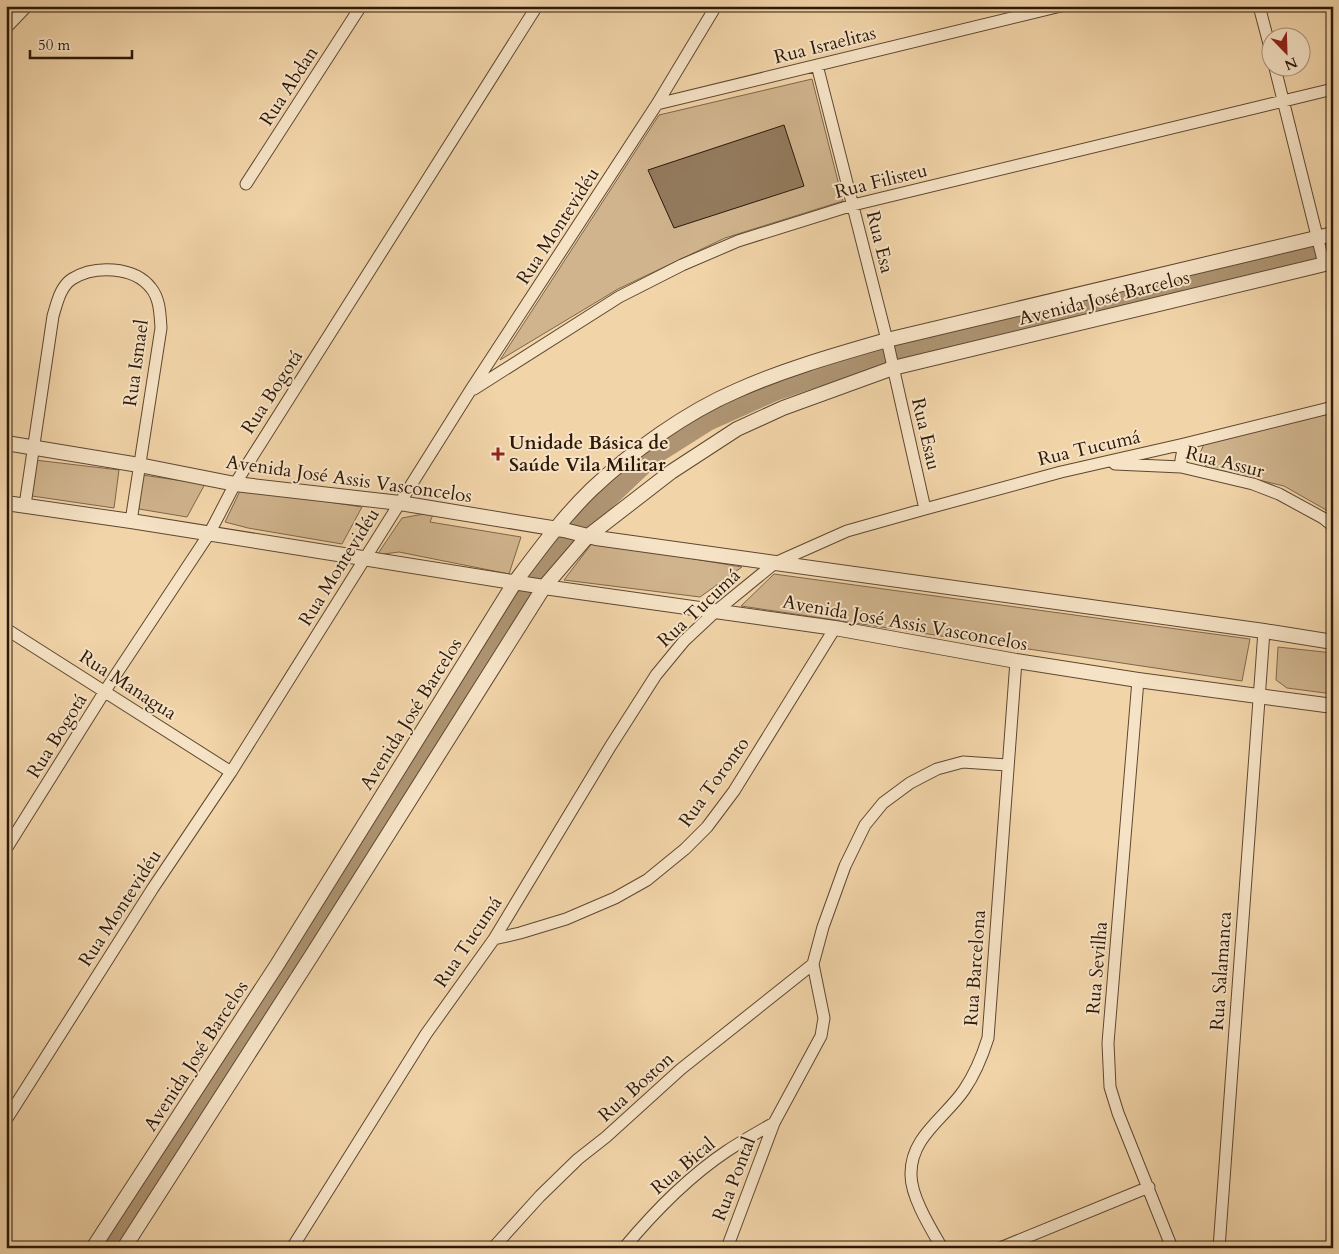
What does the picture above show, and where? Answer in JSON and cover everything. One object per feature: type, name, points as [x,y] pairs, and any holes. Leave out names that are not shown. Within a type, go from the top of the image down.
[{"type":"street","points":[[6,28],[27,6]]},
{"type":"street","name":"Rua Abdan","points":[[246,184],[361,6]]},
{"type":"street","name":"Rua Bogotá","points":[[6,849],[106,691],[209,534],[234,484],[537,6]]},
{"type":"street","name":"Rua Montevidéu","points":[[6,1120],[153,888],[231,772],[470,391],[657,104],[716,6]]},
{"type":"street","name":"Rua Israelitas","points":[[657,104],[1061,6]]},
{"type":"street","points":[[1259,6],[1265,28]]},
{"type":"street","name":"Rua Esa","points":[[817,65],[888,345]]},
{"type":"street","points":[[1278,78],[1318,242]]},
{"type":"street","name":"Rua Filisteu","points":[[470,391],[619,297],[682,265],[738,241],[853,205],[1333,89]]},
{"type":"street","name":"Avenida José Barcelos","points":[[124,1248],[312,955],[542,586],[591,490],[620,464],[693,414],[734,392],[778,373],[818,359],[888,345],[1318,242],[1333,234]]},
{"type":"street","name":"Avenida José Barcelos","points":[[93,1248],[277,965],[520,583],[571,532],[671,472],[737,429],[783,408],[892,365],[1326,262],[1318,242]]},
{"type":"street","name":"Rua Ismael","points":[[34,448],[58,298],[71,280],[90,272],[111,269],[136,276],[151,287],[160,306],[161,328],[139,465]]},
{"type":"street","points":[[888,345],[892,365]]},
{"type":"street","name":"Rua Esau","points":[[892,365],[925,508]]},
{"type":"street","name":"Rua Tucumá","points":[[292,1248],[426,1034],[494,939],[610,747],[656,675],[684,641],[715,612],[776,563],[847,531],[925,508],[1100,463],[1333,407]]},
{"type":"street","name":"Avenida José Assis Vasconcelos","points":[[6,443],[139,465],[234,484],[400,503],[571,532],[776,563],[1333,642]]},
{"type":"street","points":[[1181,467],[1184,444]]},
{"type":"street","points":[[25,505],[34,448]]},
{"type":"street","name":"Rua Assur","points":[[1100,463],[1181,467],[1253,484],[1279,494],[1323,518],[1333,526]]},
{"type":"street","points":[[131,521],[139,465]]},
{"type":"street","points":[[6,503],[520,583]]},
{"type":"street","name":"Avenida José Assis Vasconcelos","points":[[520,583],[835,628],[1016,661],[1138,680],[1333,706]]},
{"type":"street","name":"Rua Toronto","points":[[494,939],[566,919],[615,898],[647,880],[685,849],[707,828],[734,792],[835,628]]},
{"type":"street","name":"Rua Managua","points":[[6,629],[231,772]]},
{"type":"street","points":[[1259,696],[1264,631]]},
{"type":"street","name":"Rua Barcelona","points":[[942,1248],[917,1198],[911,1176],[913,1155],[928,1130],[963,1092],[979,1064],[988,1038],[1016,661]]},
{"type":"street","name":"Rua Sevilha","points":[[1138,680],[1108,1043],[1110,1087],[1118,1113],[1172,1248]]},
{"type":"street","name":"Rua Salamanca","points":[[1219,1248],[1259,696]]},
{"type":"street","points":[[774,1123],[822,1036],[824,1018],[813,964],[823,927],[845,866],[865,825],[883,803],[910,783],[937,769],[963,762],[1007,765]]},
{"type":"street","name":"Rua Boston","points":[[493,1248],[540,1196],[578,1159],[606,1138],[681,1069],[813,964]]},
{"type":"street","name":"Rua Bical","points":[[624,1248],[658,1210],[689,1180],[727,1151],[774,1123]]},
{"type":"street","name":"Rua Pontal","points":[[727,1248],[774,1123]]},
{"type":"street","points":[[1000,1248],[1149,1187]]},
{"type":"shaded area","points":[[812,79],[843,201],[725,238],[618,289],[500,360],[659,115]]},
{"type":"shaded area","points":[[1333,413],[1333,516],[1328,511],[1284,486],[1208,468],[1198,458],[1204,444],[1303,418]]},
{"type":"shaded area","points":[[35,460],[119,470],[114,508],[32,496],[31,483]]},
{"type":"shaded area","points":[[142,475],[205,484],[187,517],[139,509]]},
{"type":"shaded area","points":[[241,489],[362,507],[342,544],[248,528],[225,522]]},
{"type":"shaded area","points":[[434,512],[430,522],[521,537],[509,574],[399,552],[377,555],[402,518]]},
{"type":"shaded area","points":[[593,542],[742,567],[700,597],[564,580]]},
{"type":"shaded area","points":[[774,574],[1250,639],[1242,681],[741,606]]},
{"type":"shaded area","points":[[1278,647],[1333,653],[1333,694],[1287,688],[1276,680]]},
{"type":"building","points":[[784,125],[804,186],[674,228],[648,170]]},
{"type":"waterway","points":[[288,961],[536,570],[561,539],[651,454],[708,418],[773,389],[845,365],[960,334],[1333,243]]},
{"type":"waterway","points":[[106,1248],[278,978]]},
{"type":"place","name":"Unidade Básica de Saúde Vila Militar","points":[[498,454]]}]
